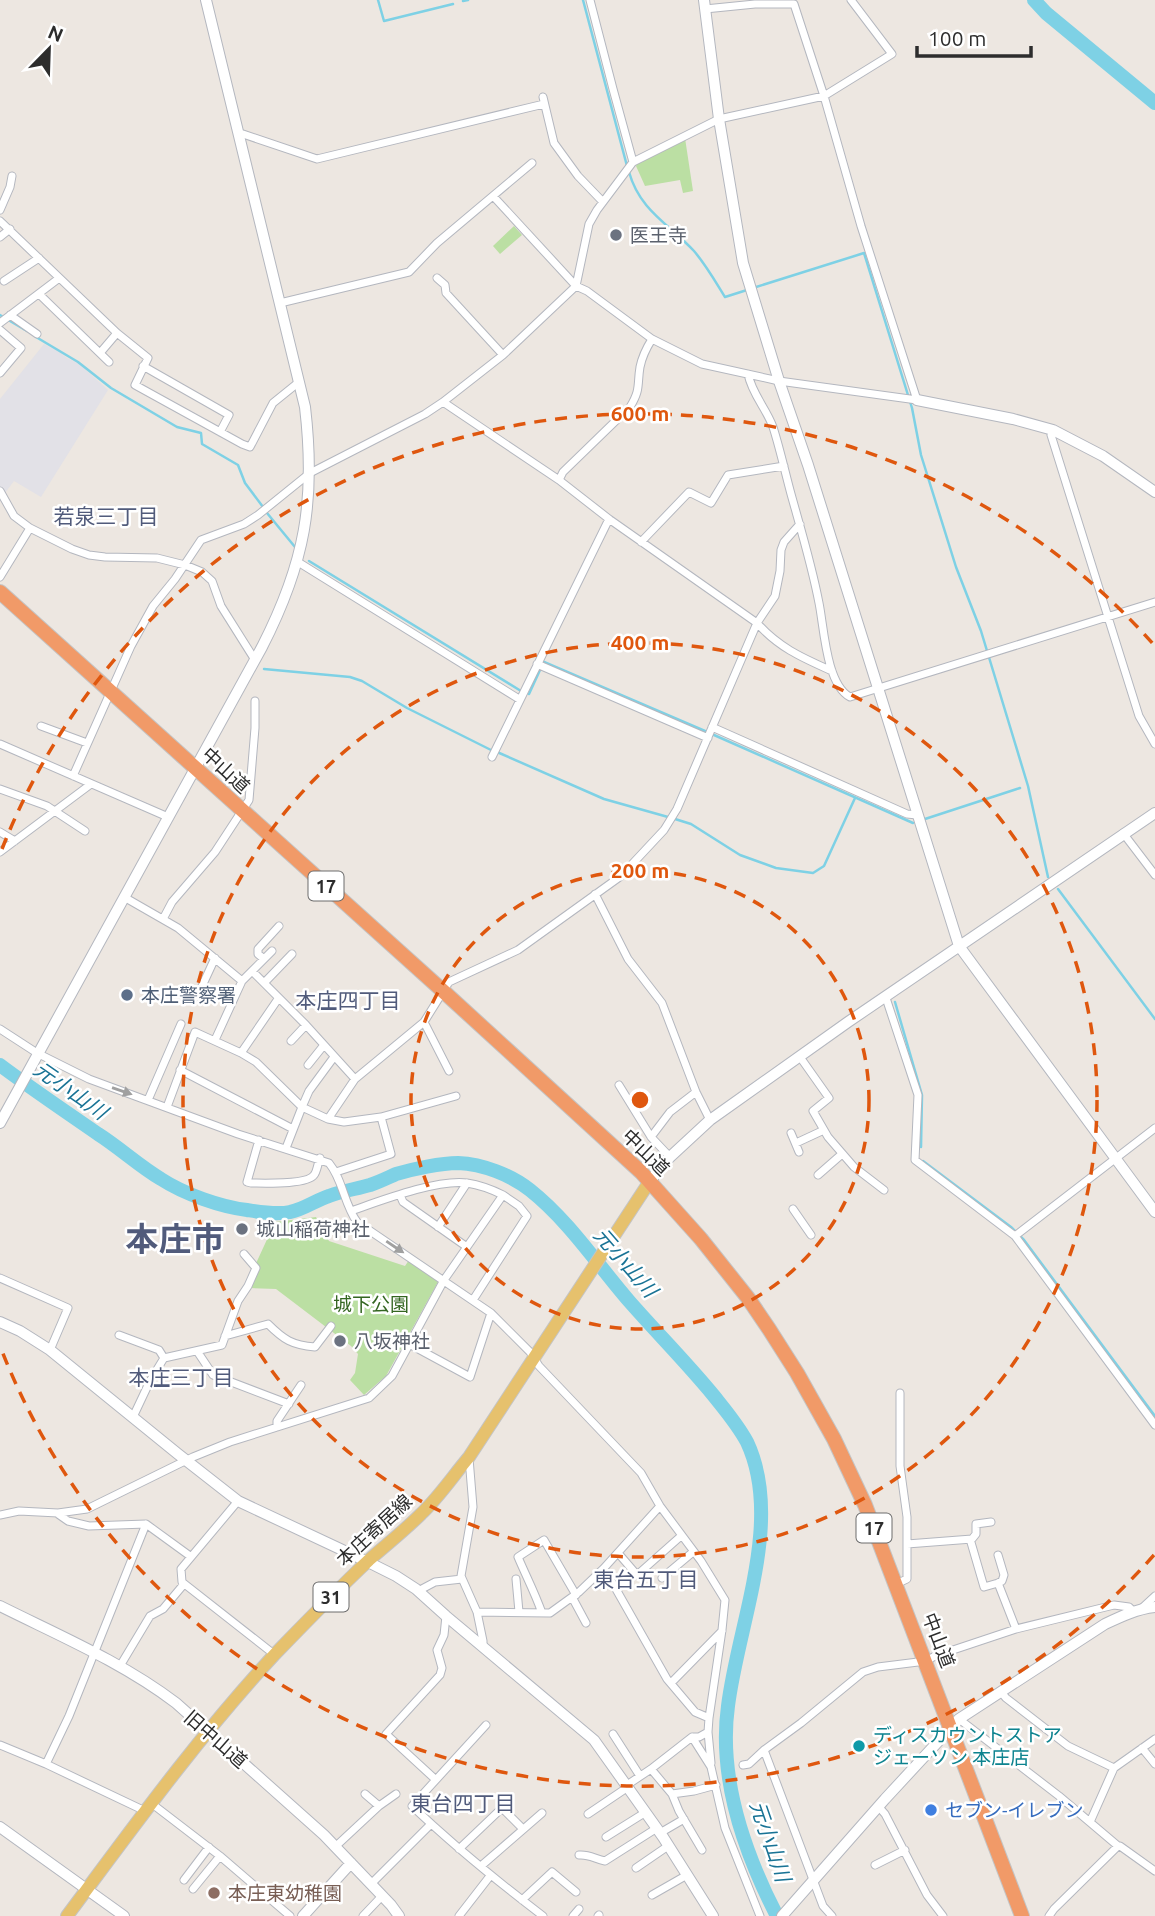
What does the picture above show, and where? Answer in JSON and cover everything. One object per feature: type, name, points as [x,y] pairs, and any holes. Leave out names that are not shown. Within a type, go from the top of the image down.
[{"type":"highway","name":"中山道","points":[[0,592],[650,1181],[748,1298],[797,1373],[834,1439],[865,1505],[926,1661],[955,1723],[1023,1916]]},
{"type":"main road","name":"本庄寄居線","points":[[67,1916],[206,1731],[275,1655],[368,1562],[422,1513],[468,1457],[650,1181]]},
{"type":"street","points":[[0,1123],[281,609],[298,562],[306,519],[310,473],[305,407],[206,0]]},
{"type":"street","points":[[590,0],[633,162]]},
{"type":"street","points":[[74,776],[131,646],[153,606],[201,540],[244,524],[310,473],[425,414],[503,355],[576,286],[589,224],[633,162],[719,119],[824,96],[892,54],[851,0]]},
{"type":"street","points":[[917,400],[794,4],[704,5],[719,119],[748,282],[959,947],[1155,1212]]},
{"type":"street","points":[[239,134],[317,159],[543,100],[554,143],[578,176],[603,202]]},
{"type":"street","points":[[280,303],[409,272],[437,243],[532,163]]},
{"type":"street","points":[[0,210],[12,176]]},
{"type":"street","points":[[493,196],[576,286],[587,291],[652,339],[702,364],[779,381],[917,400],[1013,419],[1053,430],[1103,456],[1155,492]]},
{"type":"street","points":[[0,221],[58,279],[148,358],[135,385],[220,432],[250,447],[273,403],[299,382]]},
{"type":"street","points":[[0,237],[9,229]]},
{"type":"street","points":[[4,281],[38,258]]},
{"type":"street","points":[[437,278],[445,285],[446,293],[503,355]]},
{"type":"street","points":[[37,334],[5,319],[58,279]]},
{"type":"street","points":[[38,294],[109,362]]},
{"type":"street","points":[[0,330],[21,348],[0,373]]},
{"type":"street","points":[[100,353],[117,333]]},
{"type":"street","points":[[559,480],[563,472],[630,407],[636,396],[646,349],[652,339]]},
{"type":"street","points":[[143,366],[229,415],[220,432]]},
{"type":"street","points":[[748,374],[751,388],[772,425],[800,524],[832,671],[841,690],[850,697],[1155,602]]},
{"type":"street","points":[[443,402],[559,480],[609,519],[757,624],[787,650],[832,671]]},
{"type":"street","points":[[1053,430],[1051,436],[1139,716],[1155,744]]},
{"type":"street","points":[[641,542],[689,492],[711,503],[728,475],[783,466]]},
{"type":"street","points":[[0,491],[14,516],[30,528],[72,550],[89,555],[158,558],[202,572],[212,581],[220,606],[255,660]]},
{"type":"street","points":[[492,757],[609,519]]},
{"type":"street","points":[[328,1119],[355,1079],[424,1022],[449,982],[518,950],[621,876],[664,830],[677,808],[757,624],[775,596],[780,571],[780,550],[800,524]]},
{"type":"street","points":[[0,577],[30,528]]},
{"type":"street","points":[[298,562],[519,699]]},
{"type":"street","points":[[537,664],[708,738]]},
{"type":"street","points":[[163,919],[172,902],[215,852],[250,796],[256,729],[255,701]]},
{"type":"street","points":[[41,726],[87,743]]},
{"type":"street","points":[[712,727],[907,814],[917,815]]},
{"type":"street","points":[[0,744],[168,817]]},
{"type":"street","points":[[0,852],[91,784]]},
{"type":"street","points":[[0,789],[47,806],[85,831]]},
{"type":"street","points":[[650,1181],[670,1157],[710,1120],[1155,813]]},
{"type":"street","points":[[0,832],[15,841]]},
{"type":"street","points":[[1123,833],[1155,875]]},
{"type":"street","points":[[595,894],[628,959],[662,1003],[696,1092],[710,1120]]},
{"type":"street","points":[[124,897],[178,928],[242,981]]},
{"type":"street","points":[[264,959],[258,954],[258,949],[279,926]]},
{"type":"street","points":[[215,1040],[242,981],[272,951]]},
{"type":"street","points":[[264,983],[292,954]]},
{"type":"street","points":[[197,997],[215,958]]},
{"type":"street","points":[[252,971],[355,1079]]},
{"type":"street","points":[[886,998],[918,1095],[915,1160],[1015,1236],[1155,1425]]},
{"type":"street","points":[[241,1053],[278,999]]},
{"type":"street","points":[[424,1022],[449,1071]]},
{"type":"street","points":[[148,1100],[181,1024]]},
{"type":"street","points":[[291,1041],[306,1025]]},
{"type":"street","points":[[0,1029],[37,1053],[89,1079],[238,1134],[330,1163],[357,1222],[491,1313],[641,1473],[660,1506],[725,1600],[709,1717],[711,1767],[725,1828],[760,1916]]},
{"type":"street","points":[[167,1107],[195,1032],[257,1062],[302,1107],[328,1119],[344,1122],[381,1117],[456,1097]]},
{"type":"street","points":[[308,1065],[324,1045]]},
{"type":"street","points":[[286,1148],[309,1091],[334,1057]]},
{"type":"street","points":[[800,1057],[829,1098],[813,1111],[824,1130],[854,1167],[884,1190]]},
{"type":"street","points":[[180,1070],[293,1129]]},
{"type":"street","points":[[619,1086],[651,1137],[670,1157]]},
{"type":"street","points":[[651,1137],[670,1112],[696,1092]]},
{"type":"street","points":[[338,1176],[391,1154],[381,1117]]},
{"type":"street","points":[[1015,1236],[1155,1128]]},
{"type":"street","points":[[796,1143],[824,1130]]},
{"type":"street","points":[[791,1133],[799,1152]]},
{"type":"street","points":[[259,1140],[247,1182],[295,1182],[312,1177],[320,1158]]},
{"type":"street","points":[[818,1175],[842,1154]]},
{"type":"street","points":[[350,1208],[447,1183],[480,1185],[519,1206],[527,1216],[473,1300]]},
{"type":"street","points":[[438,1227],[467,1183]]},
{"type":"street","points":[[400,1195],[402,1202],[467,1247]]},
{"type":"street","points":[[0,1515],[19,1511],[58,1513],[87,1509],[230,1441],[369,1398],[392,1376],[443,1280],[503,1195]]},
{"type":"street","points":[[793,1209],[811,1235]]},
{"type":"street","points":[[133,1417],[164,1358],[222,1345],[238,1301],[256,1268],[244,1254]]},
{"type":"street","points":[[0,1288],[2,1278],[68,1308],[50,1350]]},
{"type":"street","points":[[409,1344],[470,1377],[491,1313]]},
{"type":"street","points":[[0,1322],[50,1350],[238,1501],[368,1562],[418,1591],[594,1740],[646,1812],[713,1916]]},
{"type":"street","points":[[225,1336],[268,1324],[282,1338],[315,1348],[331,1326]]},
{"type":"street","points":[[119,1335],[159,1350],[164,1358]]},
{"type":"street","points":[[197,1351],[213,1375],[289,1404]]},
{"type":"street","points":[[277,1427],[277,1421],[301,1385]]},
{"type":"street","points":[[896,1584],[907,1579],[907,1517],[900,1466],[900,1393]]},
{"type":"street","points":[[468,1457],[473,1507],[461,1576],[477,1612],[482,1647]]},
{"type":"street","points":[[238,1501],[181,1569],[182,1582],[275,1655]]},
{"type":"street","points":[[477,1612],[550,1613],[574,1596],[604,1567],[660,1506]]},
{"type":"street","points":[[58,1513],[68,1521],[89,1526],[146,1524],[190,1556]]},
{"type":"street","points":[[907,1544],[970,1539],[976,1534],[976,1524],[991,1522]]},
{"type":"street","points":[[46,1764],[69,1716],[146,1524]]},
{"type":"street","points":[[618,1553],[637,1575],[681,1536]]},
{"type":"street","points":[[970,1539],[984,1587],[1002,1581],[1004,1575],[998,1555]]},
{"type":"street","points":[[542,1613],[518,1557],[544,1541],[586,1623]]},
{"type":"street","points":[[662,1578],[693,1552]]},
{"type":"street","points":[[604,1567],[671,1684],[695,1712],[709,1717]]},
{"type":"street","points":[[418,1591],[435,1582],[463,1579]]},
{"type":"street","points":[[516,1579],[519,1612]]},
{"type":"street","points":[[998,1583],[1016,1629]]},
{"type":"street","points":[[120,1666],[150,1616],[163,1609],[184,1584]]},
{"type":"street","points":[[1137,1610],[1155,1596]]},
{"type":"street","points":[[743,1765],[749,1764],[863,1672],[878,1667],[926,1661],[1016,1629],[1114,1605],[1129,1606],[1137,1610]]},
{"type":"street","name":"旧中山道","points":[[0,1606],[151,1684],[335,1847],[399,1916]]},
{"type":"street","points":[[786,1912],[955,1723],[1105,1624],[1137,1610],[1155,1606]]},
{"type":"street","points":[[435,1779],[386,1734],[440,1675],[442,1668],[438,1650],[444,1635],[446,1616]]},
{"type":"street","points":[[671,1684],[722,1630]]},
{"type":"street","points":[[1001,1692],[1068,1746],[1114,1768]]},
{"type":"street","points":[[955,1723],[1059,1796],[1118,1846],[1155,1871]]},
{"type":"street","points":[[486,1725],[411,1806],[490,1876],[544,1916]]},
{"type":"street","points":[[588,1814],[692,1737],[708,1732]]},
{"type":"street","points":[[613,1734],[640,1776]]},
{"type":"street","points":[[692,1737],[711,1767]]},
{"type":"street","points":[[1090,1822],[1114,1768],[1155,1740]]},
{"type":"street","points":[[0,1745],[148,1807],[209,1847],[290,1916]]},
{"type":"street","points":[[1142,1748],[1155,1763]]},
{"type":"street","points":[[764,1750],[823,1906],[832,1916]]},
{"type":"street","points":[[651,1769],[672,1794],[702,1850]]},
{"type":"street","points":[[672,1794],[716,1785]]},
{"type":"street","points":[[365,1794],[379,1806]]},
{"type":"street","points":[[335,1847],[396,1794]]},
{"type":"street","points":[[878,1806],[905,1850],[927,1895],[943,1916]]},
{"type":"street","points":[[459,1849],[502,1808],[523,1829]]},
{"type":"street","points":[[481,1866],[542,1812]]},
{"type":"street","points":[[606,1838],[646,1812]]},
{"type":"street","points":[[579,1855],[587,1854],[605,1861],[684,1819]]},
{"type":"street","points":[[371,1884],[431,1824]]},
{"type":"street","points":[[0,1827],[124,1916]]},
{"type":"street","points":[[636,1868],[668,1846]]},
{"type":"street","points":[[1049,1916],[1118,1846]]},
{"type":"street","points":[[184,1880],[209,1847]]},
{"type":"street","points":[[875,1865],[905,1850]]},
{"type":"street","points":[[193,1889],[220,1856]]},
{"type":"street","points":[[303,1916],[351,1863]]},
{"type":"street","points":[[522,1900],[552,1872],[576,1892]]},
{"type":"street","points":[[652,1895],[687,1875]]},
{"type":"street","points":[[459,1916],[490,1876]]},
{"type":"street","points":[[363,1916],[382,1896]]},
{"type":"street","points":[[573,1916],[579,1909]]},
{"type":"shaded area","points":[[44,344],[78,363],[108,390],[41,497],[14,481],[5,493],[0,489],[0,399]]},
{"type":"green space","points":[[685,138],[693,191],[683,193],[680,180],[645,186],[636,166],[638,161]]},
{"type":"green space","points":[[514,226],[522,235],[500,254],[493,246]]},
{"type":"green space","name":"城下公園","points":[[316,1217],[329,1241],[405,1266],[409,1260],[438,1282],[386,1376],[364,1395],[350,1380],[355,1373],[358,1354],[351,1346],[276,1289],[250,1288],[253,1270],[275,1222]]},
{"type":"waterway","points":[[378,0],[384,21],[453,4]]},
{"type":"waterway","points":[[463,1],[468,0]]},
{"type":"waterway","points":[[583,0],[627,166]]},
{"type":"waterway","points":[[1034,0],[1046,13],[1155,103]]},
{"type":"waterway","points":[[629,172],[640,197],[656,216],[694,251],[725,297],[747,290]]},
{"type":"waterway","points":[[753,288],[864,253],[912,408],[921,455],[956,567],[981,631],[1028,786],[1048,877]]},
{"type":"waterway","points":[[0,315],[27,331]]},
{"type":"waterway","points":[[36,337],[78,362],[111,388],[177,427],[201,433],[202,444],[238,465],[245,483],[263,507]]},
{"type":"waterway","points":[[267,513],[295,547]]},
{"type":"waterway","points":[[309,561],[521,691]]},
{"type":"waterway","points":[[544,662],[705,731]]},
{"type":"waterway","points":[[264,669],[350,677],[362,681],[407,708],[491,750]]},
{"type":"waterway","points":[[529,694],[540,670]]},
{"type":"waterway","points":[[714,735],[913,823]]},
{"type":"waterway","points":[[497,752],[604,799],[668,817]]},
{"type":"waterway","points":[[925,819],[1020,788]]},
{"type":"waterway","points":[[675,819],[691,824],[740,855],[776,868],[813,873],[824,866],[855,798]]},
{"type":"waterway","points":[[1058,889],[1155,1019]]},
{"type":"waterway","points":[[895,1002],[922,1095],[921,1147]]},
{"type":"waterway","name":"元小山川","points":[[0,1065],[170,1185],[214,1203],[257,1212],[285,1213],[396,1174],[458,1163],[487,1168],[514,1180],[544,1202],[570,1229],[727,1413],[747,1442],[757,1473],[761,1505],[760,1539],[728,1706],[727,1760],[730,1787],[744,1840],[777,1916]]},
{"type":"waterway","points":[[923,1161],[1011,1227],[1024,1240],[1155,1416]]},
{"type":"place","name":"医王寺","points":[[616,235]]},
{"type":"place","name":"本庄警察署","points":[[127,995]]},
{"type":"place","name":"城山稲荷神社","points":[[242,1229]]},
{"type":"place","name":"八坂神社","points":[[340,1341]]},
{"type":"place","name":"ディスカウントストア ジェーソン 本庄店","points":[[859,1746]]},
{"type":"place","name":"セブン-イレブン","points":[[931,1810]]},
{"type":"place","name":"本庄東幼稚園","points":[[214,1893]]},
{"type":"district","name":"若泉三丁目","points":[[106,516]]},
{"type":"district","name":"本庄四丁目","points":[[348,1000]]},
{"type":"district","name":"本庄市","points":[[175,1238]]},
{"type":"district","name":"本庄三丁目","points":[[181,1377]]},
{"type":"district","name":"東台五丁目","points":[[646,1579]]},
{"type":"district","name":"東台四丁目","points":[[463,1803]]}]
